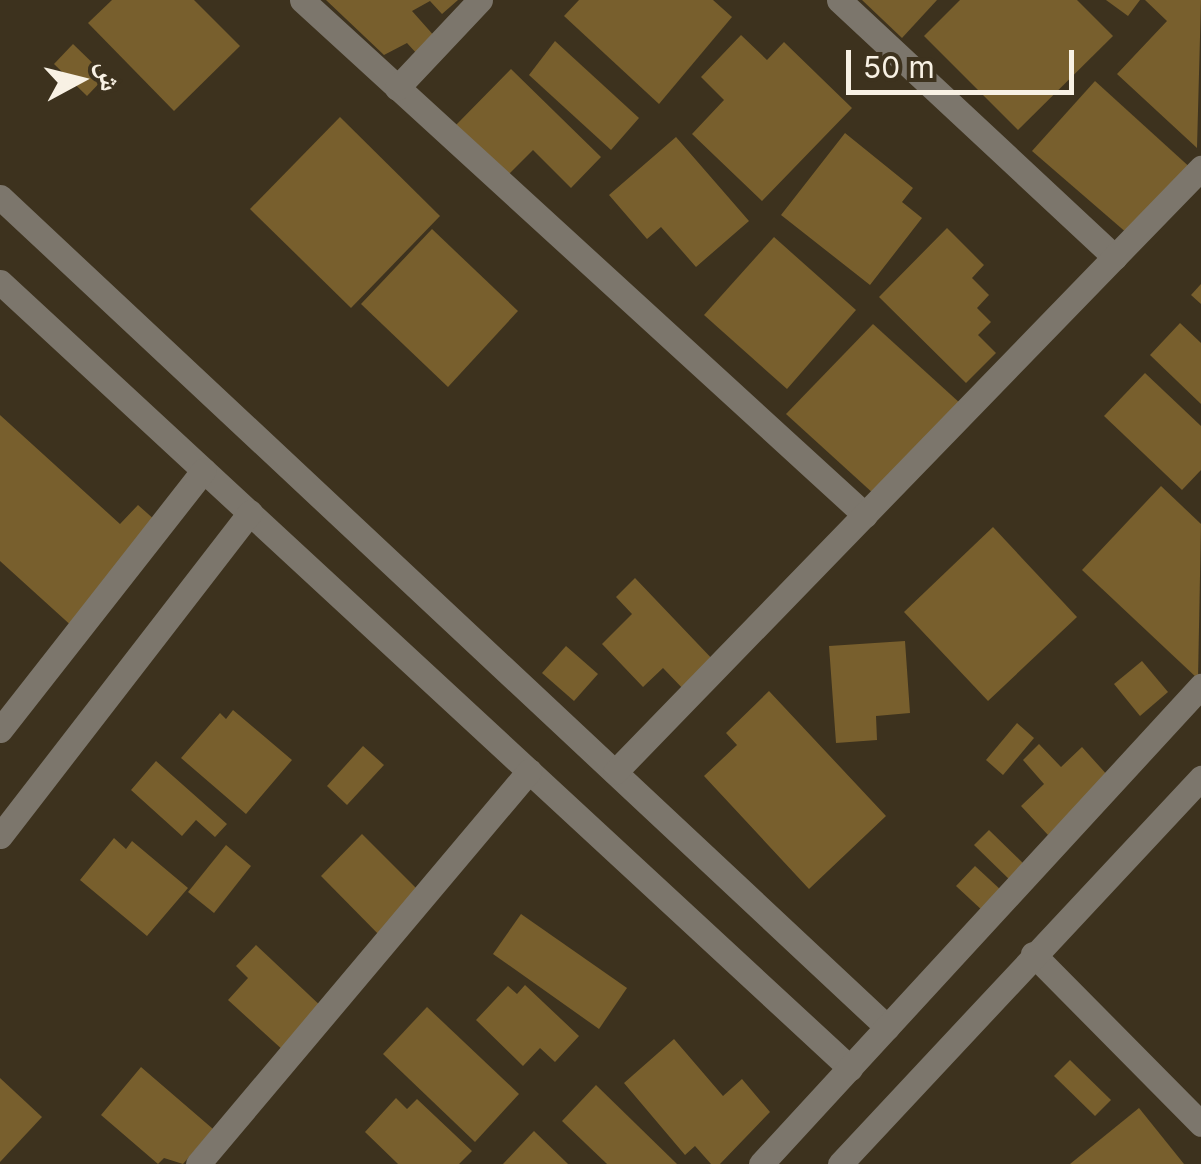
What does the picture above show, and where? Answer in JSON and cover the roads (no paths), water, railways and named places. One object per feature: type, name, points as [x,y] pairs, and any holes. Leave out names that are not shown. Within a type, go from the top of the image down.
[{"type":"street","points":[[302,0],[865,515]]},
{"type":"street","points":[[397,88],[480,0]]},
{"type":"street","points":[[839,0],[1114,257]]},
{"type":"street","points":[[615,772],[1201,168]]},
{"type":"street","points":[[0,197],[887,1027]]},
{"type":"street","points":[[0,282],[850,1068]]},
{"type":"street","points":[[0,730],[204,470]]},
{"type":"street","points":[[0,836],[250,512]]},
{"type":"street","points":[[761,1164],[1201,686]]},
{"type":"street","points":[[198,1164],[529,771]]},
{"type":"street","points":[[840,1164],[1201,778]]},
{"type":"street","points":[[1033,954],[1201,1124]]}]
